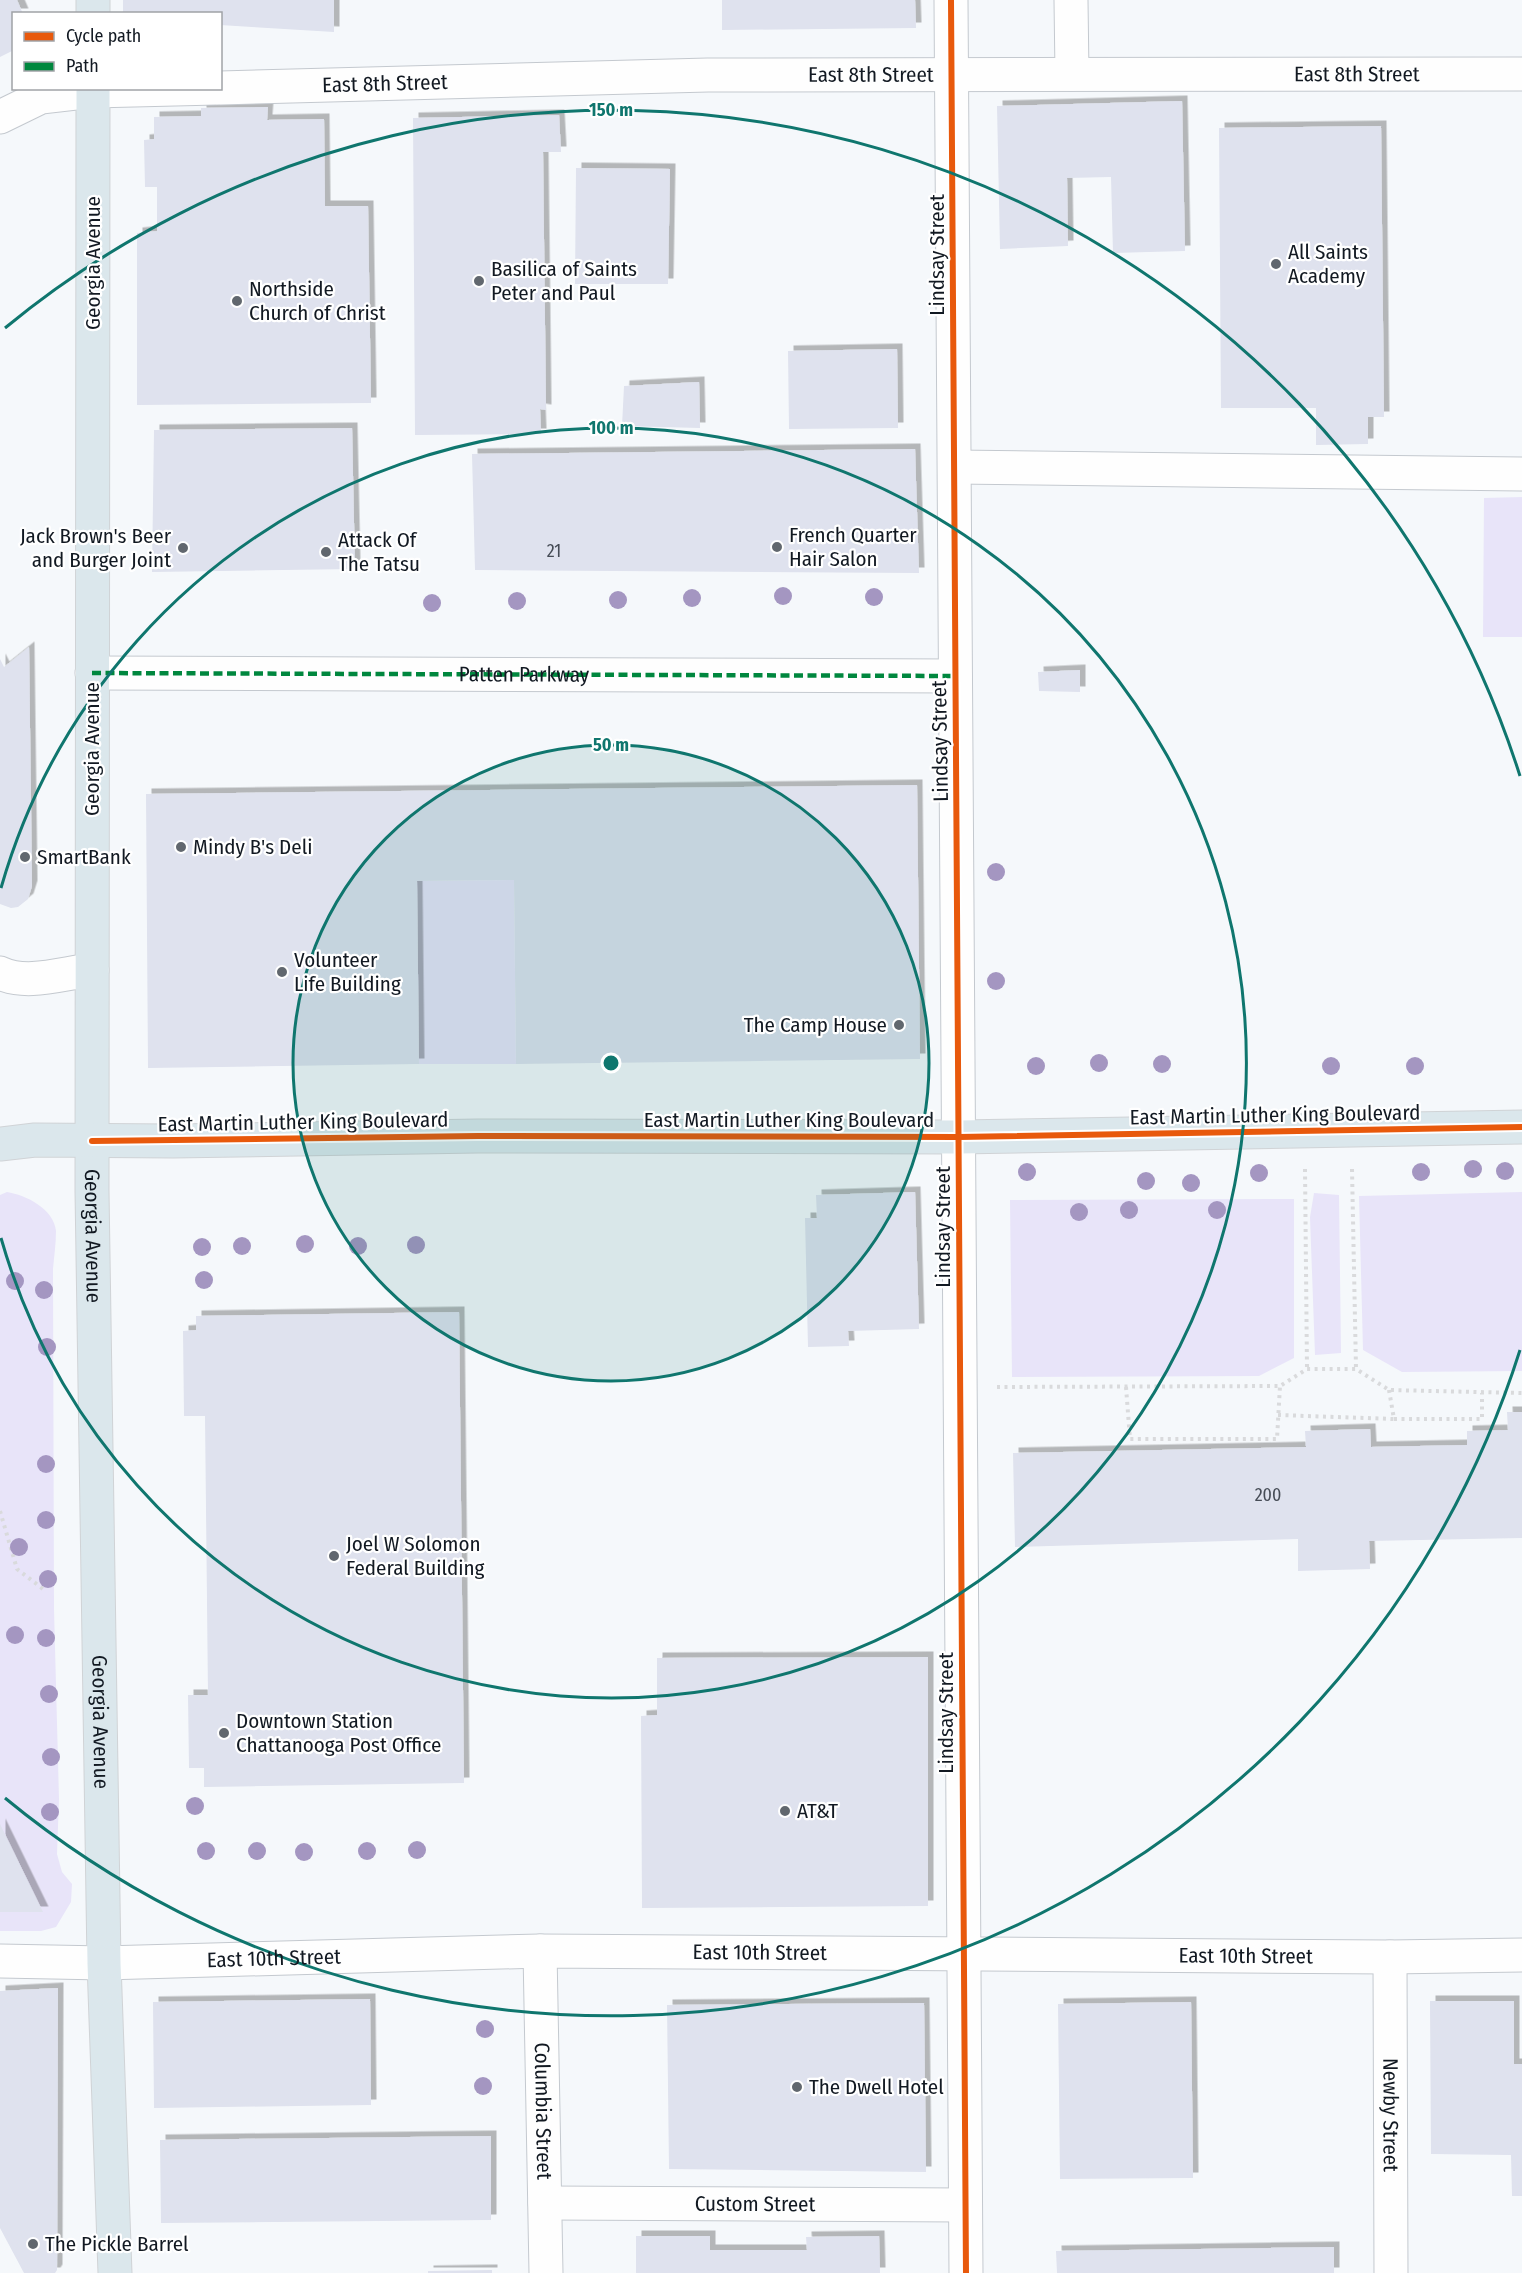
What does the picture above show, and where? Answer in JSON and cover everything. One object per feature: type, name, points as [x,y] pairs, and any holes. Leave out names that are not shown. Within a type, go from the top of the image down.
[{"type":"main road","name":"Georgia Avenue","points":[[93,90],[92,1141],[104,1963],[115,2273]]},
{"type":"main road","name":"East Martin Luther King Boulevard","points":[[0,1143],[35,1140],[478,1136],[959,1137],[1522,1127]]},
{"type":"street","name":"Lindsay Street","points":[[951,0],[966,2273]]},
{"type":"street","points":[[1071,0],[1072,74]]},
{"type":"street","name":"East 8th Street","points":[[222,88],[708,75],[1522,74]]},
{"type":"street","points":[[0,117],[41,97],[93,90]]},
{"type":"street","points":[[955,466],[1522,474]]},
{"type":"street","name":"Patten Parkway","points":[[92,673],[955,676]]},
{"type":"street","points":[[0,973],[8,977],[30,980],[92,970]]},
{"type":"street","name":"East 10th Street","points":[[0,1961],[104,1963],[540,1951],[1389,1957],[1522,1955]]},
{"type":"street","name":"Columbia Street","points":[[540,1951],[546,2273]]},
{"type":"street","name":"Newby Street","points":[[1389,1957],[1391,2273]]},
{"type":"street","name":"Custom Street","points":[[545,2203],[966,2205]]},
{"type":"path","points":[[1351,1130],[1356,1369]]},
{"type":"path","points":[[1304,1131],[1307,1370]]},
{"type":"path","points":[[960,1388],[1280,1386],[1307,1370],[1356,1369],[1389,1390],[1522,1393]]},
{"type":"path","points":[[1126,1387],[1130,1439],[1277,1439],[1280,1386]]},
{"type":"path","points":[[1389,1390],[1394,1419]]},
{"type":"path","points":[[1278,1415],[1482,1419],[1482,1393]]},
{"type":"path","points":[[0,1511],[17,1569],[43,1589]]},
{"type":"shaded area","points":[[1522,497],[1522,637],[1483,637],[1484,498]]},
{"type":"shaded area","points":[[514,880],[516,1064],[419,1064],[417,881]]},
{"type":"shaded area","points":[[7,1192],[38,1204],[50,1216],[56,1231],[53,1269],[54,1609],[59,1799],[57,1854],[62,1872],[72,1884],[71,1902],[56,1927],[41,1931],[0,1931],[0,1195]]},
{"type":"shaded area","points":[[1522,1192],[1522,1371],[1402,1372],[1363,1350],[1359,1196]]},
{"type":"shaded area","points":[[1314,1193],[1339,1195],[1341,1353],[1315,1355],[1310,1217]]},
{"type":"shaded area","points":[[1294,1199],[1294,1358],[1259,1376],[1012,1377],[1010,1200]]},
{"type":"building","points":[[0,0],[17,0],[22,12],[12,12],[12,51],[0,57]]},
{"type":"building","points":[[123,0],[334,0],[334,32],[222,25],[222,12],[123,12]]},
{"type":"building","points":[[722,0],[915,0],[916,28],[722,30]]},
{"type":"building","points":[[1182,101],[1185,251],[1113,253],[1111,177],[1067,178],[1068,246],[1000,249],[997,106]]},
{"type":"building","points":[[268,107],[267,120],[324,119],[325,206],[368,206],[371,403],[137,405],[137,233],[157,231],[157,187],[145,187],[144,140],[154,139],[154,117],[201,116],[201,108]]},
{"type":"building","name":"Basilica of Saints Peter and Paul","points":[[559,115],[561,152],[543,152],[546,410],[540,409],[541,434],[415,435],[413,118]]},
{"type":"building","points":[[1381,126],[1384,417],[1368,417],[1368,444],[1316,445],[1316,408],[1221,408],[1219,128]]},
{"type":"building","points":[[576,168],[670,169],[668,284],[575,284]]},
{"type":"building","points":[[897,349],[898,428],[789,429],[788,351]]},
{"type":"building","points":[[699,382],[700,428],[622,426],[624,386]]},
{"type":"building","points":[[352,428],[355,569],[152,572],[154,430]]},
{"type":"building","points":[[915,449],[919,573],[475,570],[472,454]]},
{"type":"building","points":[[29,647],[32,886],[28,899],[18,907],[11,908],[0,904],[0,659],[4,667]]},
{"type":"building","points":[[1080,670],[1080,692],[1039,691],[1038,672]]},
{"type":"building","points":[[917,785],[920,1059],[516,1064],[514,880],[417,881],[419,1064],[148,1068],[146,794]]},
{"type":"building","points":[[915,1192],[919,1329],[848,1331],[849,1346],[808,1347],[805,1218],[817,1218],[816,1195]]},
{"type":"building","name":"Joel W Solomon Federal Building","points":[[459,1312],[464,1783],[204,1787],[204,1768],[189,1768],[188,1695],[208,1695],[205,1416],[184,1416],[183,1331],[196,1330],[196,1316]]},
{"type":"building","points":[[1507,1412],[1522,1412],[1522,1538],[1369,1541],[1370,1569],[1298,1571],[1298,1539],[1015,1547],[1013,1453],[1306,1447],[1305,1431],[1370,1429],[1371,1447],[1467,1445],[1467,1431],[1508,1430]]},
{"type":"building","name":"AT&T","points":[[928,1657],[928,1906],[642,1908],[641,1716],[657,1715],[657,1658]]},
{"type":"building","points":[[0,1824],[43,1912],[0,1912]]},
{"type":"building","points":[[58,1988],[57,2270],[55,2273],[24,2273],[0,2228],[0,1991]]},
{"type":"building","points":[[370,1999],[371,2105],[154,2108],[153,2002]]},
{"type":"building","points":[[1430,2001],[1514,2001],[1514,2064],[1522,2064],[1522,2196],[1512,2196],[1511,2155],[1431,2154]]},
{"type":"building","points":[[1191,2002],[1193,2178],[1060,2179],[1058,2004]]},
{"type":"building","name":"The Dwell Hotel","points":[[924,2003],[926,2172],[669,2169],[667,2005]]},
{"type":"building","points":[[491,2136],[491,2220],[161,2223],[160,2140]]},
{"type":"building","points":[[636,2236],[710,2236],[710,2250],[807,2250],[806,2237],[879,2236],[880,2273],[636,2273]]},
{"type":"building","points":[[1334,2247],[1334,2273],[1057,2273],[1056,2251]]},
{"type":"building","points":[[492,2270],[492,2273],[428,2273],[428,2271]]},
{"type":"marked path","points":[[92,673],[955,676]]},
{"type":"cycle path","points":[[951,0],[966,2273]]},
{"type":"cycle path","points":[[92,1141],[478,1136],[959,1137],[1522,1127]]},
{"type":"place","name":"All Saints Academy","points":[[1276,264]]},
{"type":"place","name":"Basilica of Saints Peter and Paul","points":[[479,281]]},
{"type":"place","name":"Northside Church of Christ","points":[[237,301]]},
{"type":"place","name":"French Quarter Hair Salon","points":[[777,547]]},
{"type":"place","name":"Jack Brown's Beer and Burger Joint","points":[[183,548]]},
{"type":"place","name":"Attack Of The Tatsu","points":[[326,552]]},
{"type":"place","name":"Mindy B's Deli","points":[[181,847]]},
{"type":"place","name":"SmartBank","points":[[25,857]]},
{"type":"place","name":"Volunteer Life Building","points":[[282,972]]},
{"type":"place","name":"The Camp House","points":[[899,1025]]},
{"type":"place","name":"Joel W Solomon Federal Building","points":[[334,1556]]},
{"type":"place","name":"Downtown Station Chattanooga Post Office","points":[[224,1733]]},
{"type":"place","name":"AT&T","points":[[785,1811]]},
{"type":"place","name":"The Dwell Hotel","points":[[797,2087]]},
{"type":"place","name":"The Pickle Barrel","points":[[33,2244]]}]
